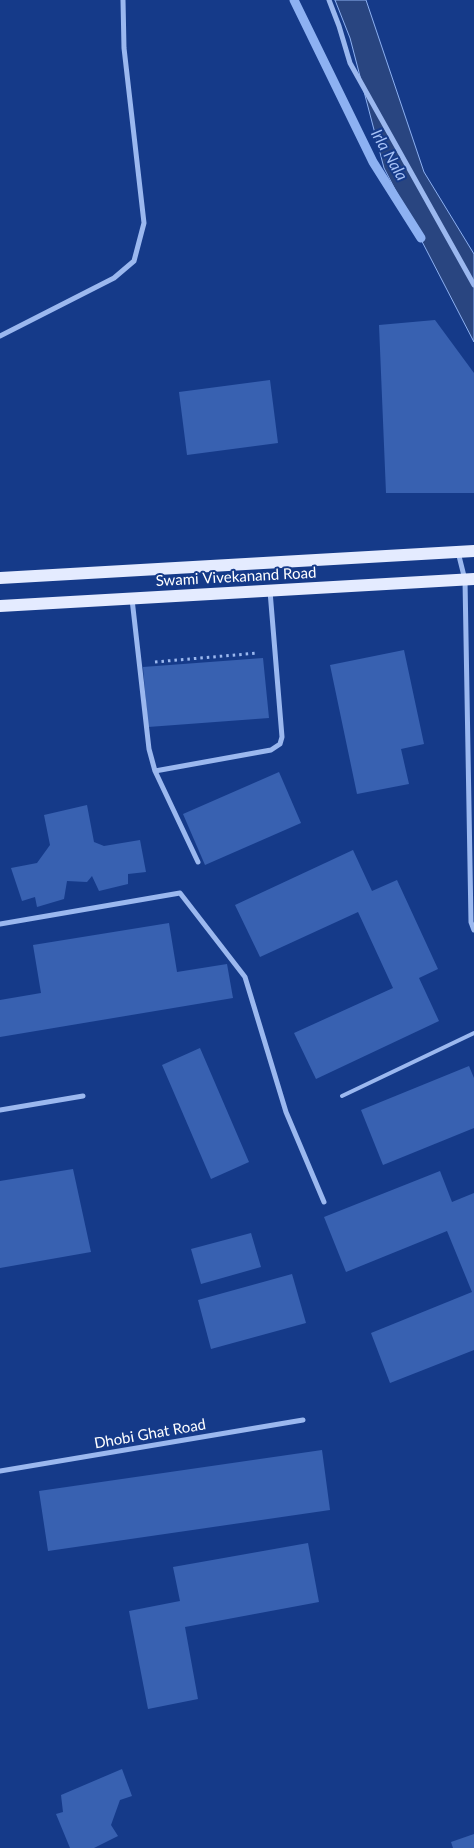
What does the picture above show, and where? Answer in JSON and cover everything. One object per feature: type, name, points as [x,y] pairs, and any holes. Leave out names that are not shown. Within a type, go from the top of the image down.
[{"type":"main road","name":"Swami Vivekanand Road","points":[[0,578],[474,551]]},
{"type":"main road","name":"Swami Vivekanand Road","points":[[0,606],[470,579]]},
{"type":"street","points":[[0,336],[114,278],[134,261],[144,223],[124,48],[123,0]]},
{"type":"street","points":[[329,0],[340,26],[350,63],[474,285]]},
{"type":"street","points":[[458,552],[470,579],[471,912],[474,930]]},
{"type":"street","points":[[155,771],[271,750],[280,744],[282,737],[270,591]]},
{"type":"street","points":[[132,599],[149,749],[155,771],[198,862]]},
{"type":"street","points":[[0,924],[180,893],[245,977],[286,1112],[324,1202]]},
{"type":"street","points":[[0,1110],[84,1096]]},
{"type":"street","name":"Dhobi Ghat Road","points":[[0,1471],[303,1420]]},
{"type":"lane","points":[[342,1096],[474,1033]]},
{"type":"path","points":[[138,663],[274,652]]},
{"type":"water","name":"Irla Nala","points":[[335,0],[366,0],[424,172],[474,254],[474,342],[384,168],[350,38]]},
{"type":"building","points":[[435,320],[474,373],[474,493],[386,493],[379,325]]},
{"type":"building","points":[[270,380],[278,443],[187,455],[179,392]]},
{"type":"building","points":[[404,650],[424,744],[401,749],[409,784],[357,794],[330,665]]},
{"type":"building","points":[[263,658],[269,718],[148,727],[143,667]]},
{"type":"building","points":[[279,772],[301,823],[205,865],[183,814]]},
{"type":"building","points":[[87,805],[94,842],[104,846],[140,840],[146,872],[128,874],[128,884],[99,891],[92,876],[87,882],[67,881],[64,899],[37,907],[35,897],[22,901],[11,868],[37,863],[50,845],[44,815]]},
{"type":"building","points":[[353,850],[372,891],[397,880],[438,969],[419,978],[439,1021],[316,1079],[294,1033],[393,988],[358,912],[260,957],[235,905]]},
{"type":"building","points":[[169,923],[177,972],[227,964],[233,998],[0,1037],[0,1000],[41,993],[33,945]]},
{"type":"building","points":[[200,1048],[249,1162],[211,1179],[162,1065]]},
{"type":"building","points":[[469,1066],[474,1078],[474,1128],[383,1165],[361,1110]]},
{"type":"building","points":[[73,1169],[91,1252],[0,1268],[0,1181]]},
{"type":"building","points":[[440,1171],[452,1202],[474,1193],[474,1350],[390,1383],[371,1333],[472,1292],[447,1231],[346,1272],[324,1217]]},
{"type":"building","points":[[251,1233],[261,1267],[201,1284],[191,1249]]},
{"type":"building","points":[[292,1274],[306,1323],[211,1349],[198,1300]]},
{"type":"building","points":[[322,1450],[330,1510],[48,1551],[39,1491]]},
{"type":"building","points":[[308,1543],[319,1602],[185,1627],[198,1699],[148,1709],[129,1611],[180,1601],[173,1567]]},
{"type":"building","points":[[122,1769],[132,1796],[120,1800],[111,1825],[118,1836],[94,1848],[70,1848],[56,1814],[63,1812],[61,1795]]},
{"type":"building","points":[[474,1834],[474,1848],[453,1848],[451,1842]]},
{"type":"waterway","name":"Irla Nala","points":[[294,0],[373,162],[421,238]]}]
